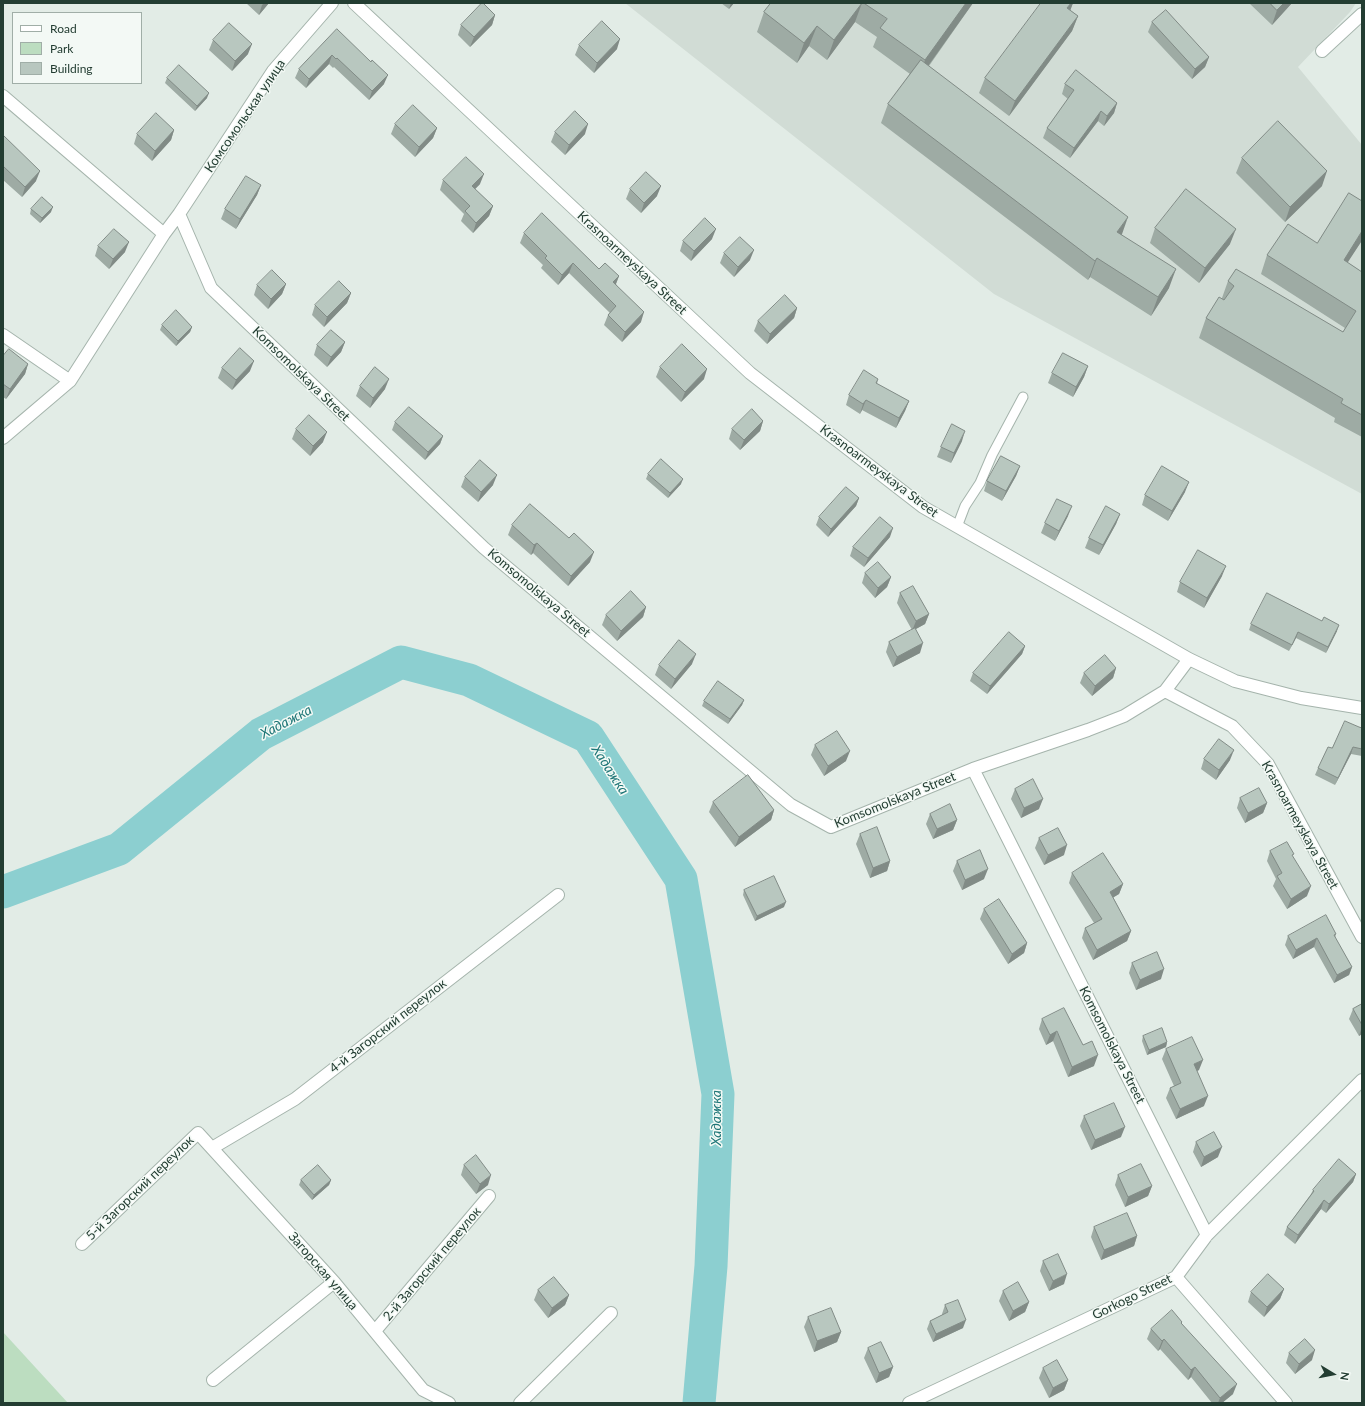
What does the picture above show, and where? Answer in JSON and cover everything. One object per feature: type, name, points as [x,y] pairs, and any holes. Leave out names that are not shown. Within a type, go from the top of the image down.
[{"type":"street","name":"Комсомольская улица","points":[[3,438],[70,381],[164,234],[179,214],[273,71],[332,3]]},
{"type":"street","name":"Krasnoarmeyskaya Street","points":[[354,3],[750,373],[923,507],[1189,659],[1235,681],[1301,698],[1362,708]]},
{"type":"street","points":[[1322,51],[1362,14]]},
{"type":"street","points":[[3,96],[164,234]]},
{"type":"street","name":"Komsomolskaya Street","points":[[179,214],[211,288],[484,548],[791,805],[831,827],[973,769],[1088,730],[1124,716],[1165,691]]},
{"type":"street","points":[[3,335],[70,381]]},
{"type":"street","points":[[1165,691],[1189,659]]},
{"type":"street","name":"Krasnoarmeyskaya Street","points":[[1165,691],[1232,726],[1268,764],[1362,938]]},
{"type":"street","name":"Komsomolskaya Street","points":[[973,769],[1207,1235]]},
{"type":"street","name":"4-й Загорский переулок","points":[[212,1148],[295,1099],[558,895]]},
{"type":"street","name":"Gorkogo Street","points":[[909,1403],[1176,1277],[1207,1235],[1362,1080]]},
{"type":"street","name":"Загорская улица","points":[[198,1133],[334,1282],[424,1390],[450,1403]]},
{"type":"street","name":"5-й Загорский переулок","points":[[82,1244],[198,1133]]},
{"type":"street","name":"2-й Загорский переулок","points":[[375,1331],[489,1196]]},
{"type":"street","points":[[1176,1277],[1286,1403]]},
{"type":"street","points":[[214,1380],[334,1282]]},
{"type":"street","points":[[520,1403],[611,1313]]},
{"type":"lane","points":[[957,527],[965,506],[980,483],[992,456],[1023,397]]},
{"type":"shaded area","points":[[625,3],[1356,3],[1350,12],[1298,67],[1362,145],[1362,494],[994,294]]},
{"type":"green space","points":[[3,1332],[68,1403],[3,1403]]},
{"type":"building","points":[[482,3],[495,15],[474,37],[461,25]]},
{"type":"building","points":[[771,3],[862,3],[834,40],[817,26],[804,43],[764,12]]},
{"type":"building","points":[[864,3],[966,3],[925,60],[880,28],[887,19]]},
{"type":"building","points":[[1041,3],[1071,3],[1067,8],[1078,16],[1015,101],[985,78]]},
{"type":"building","points":[[1270,3],[1284,3],[1277,10]]},
{"type":"building","points":[[1166,10],[1209,57],[1195,69],[1152,22]]},
{"type":"building","points":[[602,21],[620,39],[597,63],[579,45]]},
{"type":"building","points":[[229,23],[252,44],[235,61],[213,40]]},
{"type":"building","points":[[337,29],[371,62],[372,60],[388,75],[372,91],[332,55],[309,79],[299,69]]},
{"type":"building","points":[[921,60],[1128,217],[1117,232],[1176,269],[1158,297],[1097,258],[1095,261],[888,104]]},
{"type":"building","points":[[179,65],[209,93],[197,106],[167,78]]},
{"type":"building","points":[[1076,70],[1117,103],[1107,116],[1101,111],[1074,148],[1047,128],[1074,90],[1065,84]]},
{"type":"building","points":[[413,105],[437,128],[419,147],[395,124]]},
{"type":"building","points":[[575,111],[588,124],[569,145],[555,132]]},
{"type":"building","points":[[156,113],[174,130],[155,151],[137,134]]},
{"type":"building","points":[[1278,121],[1327,171],[1290,207],[1242,158]]},
{"type":"building","points":[[3,135],[40,171],[25,187],[3,166]]},
{"type":"building","points":[[466,157],[484,174],[472,186],[493,206],[476,223],[465,211],[470,206],[443,180]]},
{"type":"building","points":[[646,172],[661,186],[644,203],[630,189]]},
{"type":"building","points":[[246,176],[261,185],[240,219],[225,209]]},
{"type":"building","points":[[1186,189],[1236,229],[1205,268],[1155,228]]},
{"type":"building","points":[[1349,193],[1362,201],[1362,231],[1344,260],[1362,272],[1362,415],[1341,403],[1343,399],[1206,318],[1219,297],[1224,300],[1234,286],[1228,281],[1236,269],[1343,332],[1356,311],[1267,255],[1288,224],[1317,243]]},
{"type":"building","points":[[42,197],[53,207],[42,218],[31,209]]},
{"type":"building","points":[[542,213],[599,269],[605,263],[619,276],[613,282],[644,312],[625,332],[608,315],[616,306],[573,263],[562,275],[545,258],[547,256],[524,233]]},
{"type":"building","points":[[705,218],[716,229],[694,251],[683,241]]},
{"type":"building","points":[[114,229],[129,242],[113,259],[98,246]]},
{"type":"building","points":[[740,237],[754,250],[738,267],[724,253]]},
{"type":"building","points":[[272,270],[286,284],[271,299],[257,285]]},
{"type":"building","points":[[339,281],[351,293],[327,317],[315,305]]},
{"type":"building","points":[[785,295],[797,308],[770,334],[758,321]]},
{"type":"building","points":[[176,310],[192,327],[178,341],[162,325]]},
{"type":"building","points":[[331,330],[345,342],[331,357],[317,345]]},
{"type":"building","points":[[682,344],[707,369],[685,392],[660,367]]},
{"type":"building","points":[[240,348],[254,361],[236,380],[222,368]]},
{"type":"building","points":[[9,349],[28,364],[10,389],[3,384],[3,356]]},
{"type":"building","points":[[1063,353],[1088,366],[1076,387],[1052,373]]},
{"type":"building","points":[[375,367],[389,379],[373,398],[360,386]]},
{"type":"building","points":[[864,370],[878,379],[876,383],[909,401],[899,418],[866,400],[863,404],[849,395]]},
{"type":"building","points":[[409,407],[443,436],[428,452],[395,422]]},
{"type":"building","points":[[752,409],[763,421],[744,440],[732,429]]},
{"type":"building","points":[[309,415],[327,432],[313,446],[296,429]]},
{"type":"building","points":[[952,424],[965,431],[954,453],[941,447]]},
{"type":"building","points":[[1001,456],[1020,466],[1006,491],[987,481]]},
{"type":"building","points":[[661,459],[683,479],[670,493],[648,474]]},
{"type":"building","points":[[480,460],[497,475],[481,492],[465,477]]},
{"type":"building","points":[[1162,466],[1189,482],[1172,511],[1145,495]]},
{"type":"building","points":[[846,487],[859,498],[831,529],[819,517]]},
{"type":"building","points":[[1057,499],[1072,506],[1059,531],[1045,523]]},
{"type":"building","points":[[530,504],[569,538],[574,533],[594,552],[571,576],[537,543],[534,545],[512,525]]},
{"type":"building","points":[[1106,506],[1120,514],[1103,545],[1089,538]]},
{"type":"building","points":[[880,517],[893,528],[868,558],[853,547]]},
{"type":"building","points":[[1198,550],[1226,566],[1207,598],[1180,582]]},
{"type":"building","points":[[878,562],[891,577],[878,588],[865,573]]},
{"type":"building","points":[[913,586],[929,614],[916,621],[900,593]]},
{"type":"building","points":[[631,591],[646,607],[621,631],[606,615]]},
{"type":"building","points":[[1267,593],[1322,621],[1324,617],[1339,625],[1328,647],[1298,632],[1292,645],[1251,624]]},
{"type":"building","points":[[915,628],[923,643],[897,657],[889,642]]},
{"type":"building","points":[[1009,632],[1025,646],[990,686],[973,673]]},
{"type":"building","points":[[679,640],[696,654],[675,679],[659,665]]},
{"type":"building","points":[[1105,655],[1116,668],[1095,686],[1084,673]]},
{"type":"building","points":[[718,681],[744,700],[730,719],[704,701]]},
{"type":"building","points":[[1345,721],[1362,728],[1362,749],[1353,747],[1338,778],[1318,768],[1328,747],[1332,748]]},
{"type":"building","points":[[837,731],[850,751],[828,766],[815,745]]},
{"type":"building","points":[[1219,739],[1234,750],[1219,770],[1204,759]]},
{"type":"building","points":[[748,775],[774,810],[739,837],[713,802]]},
{"type":"building","points":[[1033,779],[1043,799],[1024,808],[1015,789]]},
{"type":"building","points":[[1259,788],[1267,803],[1248,813],[1240,798]]},
{"type":"building","points":[[950,804],[957,820],[937,829],[930,814]]},
{"type":"building","points":[[877,827],[890,861],[873,868],[860,834]]},
{"type":"building","points":[[1058,828],[1067,845],[1048,855],[1039,838]]},
{"type":"building","points":[[1287,842],[1294,854],[1292,855],[1311,886],[1291,899],[1277,876],[1282,873],[1270,851]]},
{"type":"building","points":[[980,850],[988,869],[965,880],[957,861]]},
{"type":"building","points":[[1103,853],[1123,884],[1110,892],[1131,931],[1097,950],[1085,928],[1102,919],[1072,873]]},
{"type":"building","points":[[774,876],[786,902],[757,916],[744,890]]},
{"type":"building","points":[[999,899],[1027,943],[1012,954],[984,909]]},
{"type":"building","points":[[1326,915],[1336,934],[1334,935],[1352,967],[1337,975],[1317,938],[1296,950],[1288,936]]},
{"type":"building","points":[[1157,952],[1164,969],[1140,980],[1132,963]]},
{"type":"building","points":[[1362,1004],[1362,1025],[1353,1009]]},
{"type":"building","points":[[1064,1008],[1083,1045],[1092,1041],[1098,1055],[1072,1067],[1057,1031],[1050,1035],[1042,1019]]},
{"type":"building","points":[[1162,1028],[1167,1042],[1149,1050],[1143,1036]]},
{"type":"building","points":[[1192,1037],[1203,1060],[1194,1064],[1208,1096],[1180,1109],[1170,1088],[1181,1083],[1166,1049]]},
{"type":"building","points":[[1114,1103],[1125,1127],[1095,1140],[1084,1116]]},
{"type":"building","points":[[1214,1132],[1222,1147],[1204,1157],[1196,1142]]},
{"type":"building","points":[[476,1155],[491,1175],[480,1184],[464,1165]]},
{"type":"building","points":[[1339,1159],[1356,1174],[1329,1204],[1324,1200],[1298,1235],[1287,1227],[1314,1191],[1313,1190]]},
{"type":"building","points":[[1141,1164],[1152,1186],[1128,1197],[1118,1175]]},
{"type":"building","points":[[318,1165],[331,1180],[314,1195],[301,1180]]},
{"type":"building","points":[[1127,1213],[1137,1236],[1104,1250],[1094,1227]]},
{"type":"building","points":[[1058,1254],[1067,1274],[1053,1281],[1043,1261]]},
{"type":"building","points":[[1268,1274],[1284,1289],[1267,1307],[1251,1292]]},
{"type":"building","points":[[554,1277],[569,1295],[552,1308],[538,1290]]},
{"type":"building","points":[[1018,1282],[1029,1302],[1013,1311],[1003,1291]]},
{"type":"building","points":[[958,1300],[966,1320],[936,1334],[930,1321],[948,1312],[945,1305]]},
{"type":"building","points":[[831,1308],[841,1332],[817,1341],[808,1317]]},
{"type":"building","points":[[1172,1310],[1182,1322],[1181,1323],[1237,1384],[1220,1398],[1195,1367],[1191,1370],[1164,1339],[1162,1341],[1151,1329]]},
{"type":"building","points":[[1305,1339],[1315,1350],[1299,1364],[1289,1353]]},
{"type":"building","points":[[881,1342],[893,1367],[879,1373],[868,1348]]},
{"type":"building","points":[[1057,1360],[1068,1380],[1053,1388],[1043,1368]]},
{"type":"waterway","name":"Хадажка","points":[[3,892],[119,849],[261,734],[401,662],[469,680],[588,737],[681,879],[718,1094],[711,1266],[699,1403]]}]
